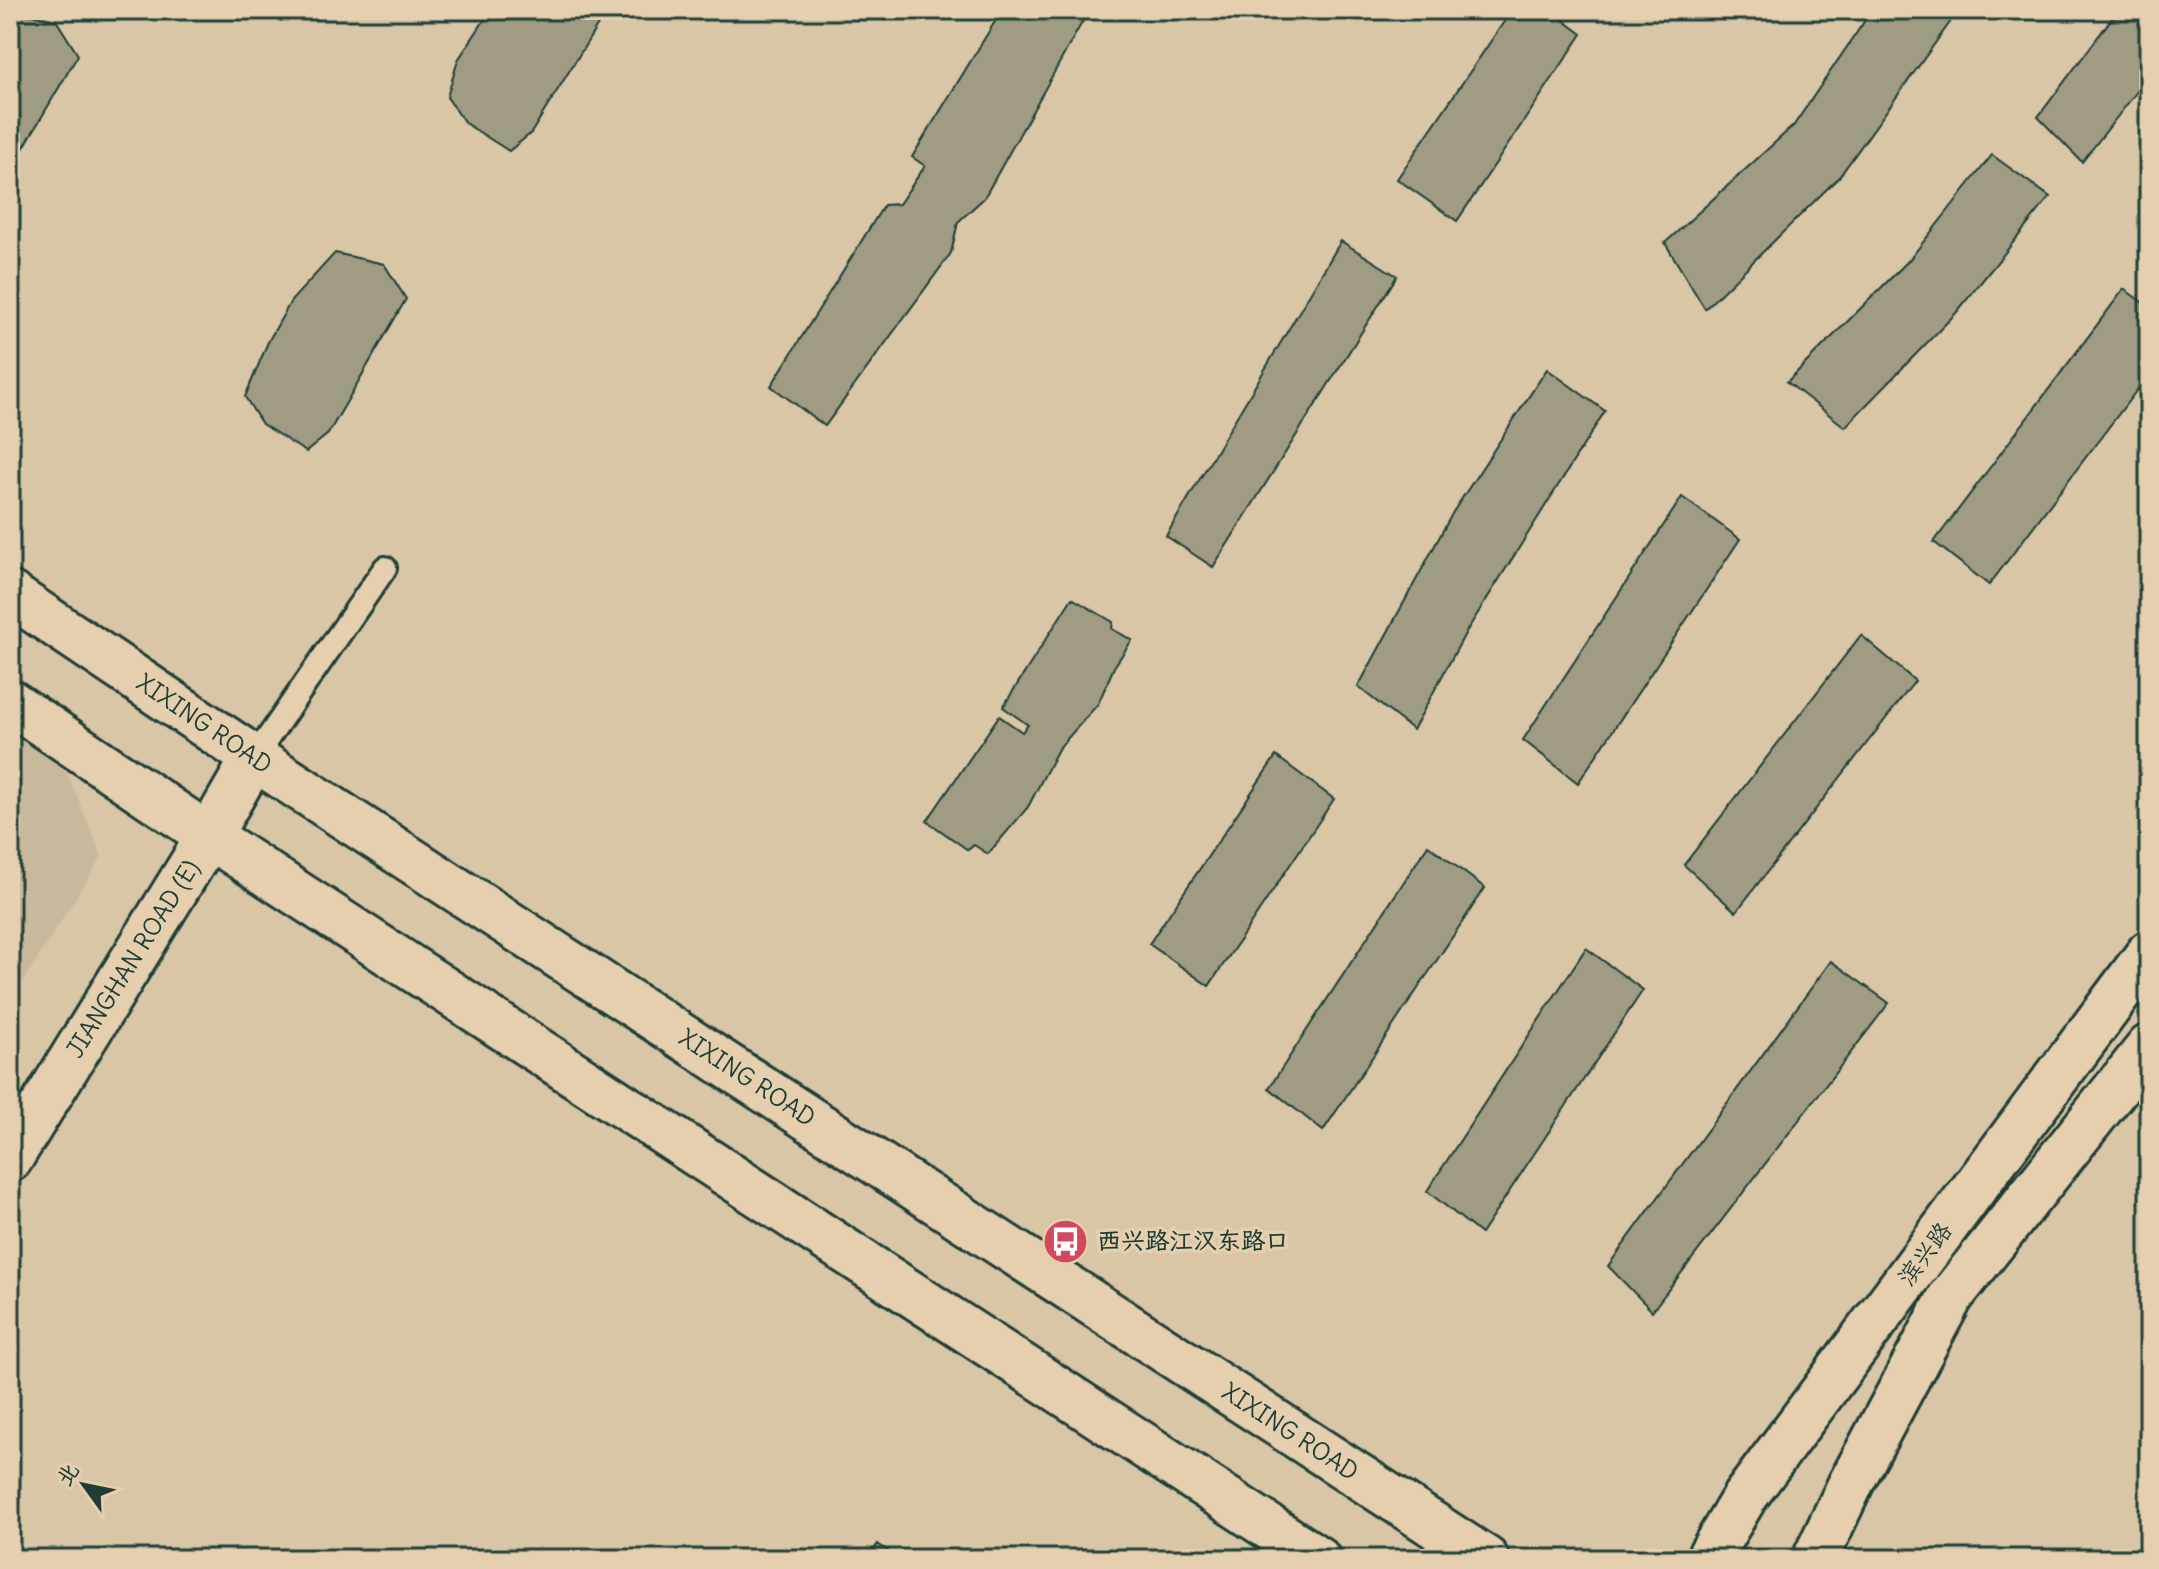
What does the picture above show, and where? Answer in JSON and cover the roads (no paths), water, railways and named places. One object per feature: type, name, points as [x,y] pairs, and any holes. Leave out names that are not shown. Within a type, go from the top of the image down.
[{"type":"main road","name":"XIXING ROAD","points":[[10,594],[254,758],[1486,1559]]},
{"type":"main road","points":[[10,702],[209,836],[1318,1559]]},
{"type":"main road","name":"JIANGHAN ROAD (E)","points":[[10,1159],[254,758]]},
{"type":"main road","name":"滨兴路","points":[[1708,1559],[1744,1498],[2149,953]]},
{"type":"main road","name":"滨兴路","points":[[1815,1559],[1851,1483],[1951,1296],[2149,1047]]},
{"type":"lane","points":[[254,758],[385,568]]},
{"type":"place","name":"西兴路江汉东路口","points":[[1066,1241]]}]
